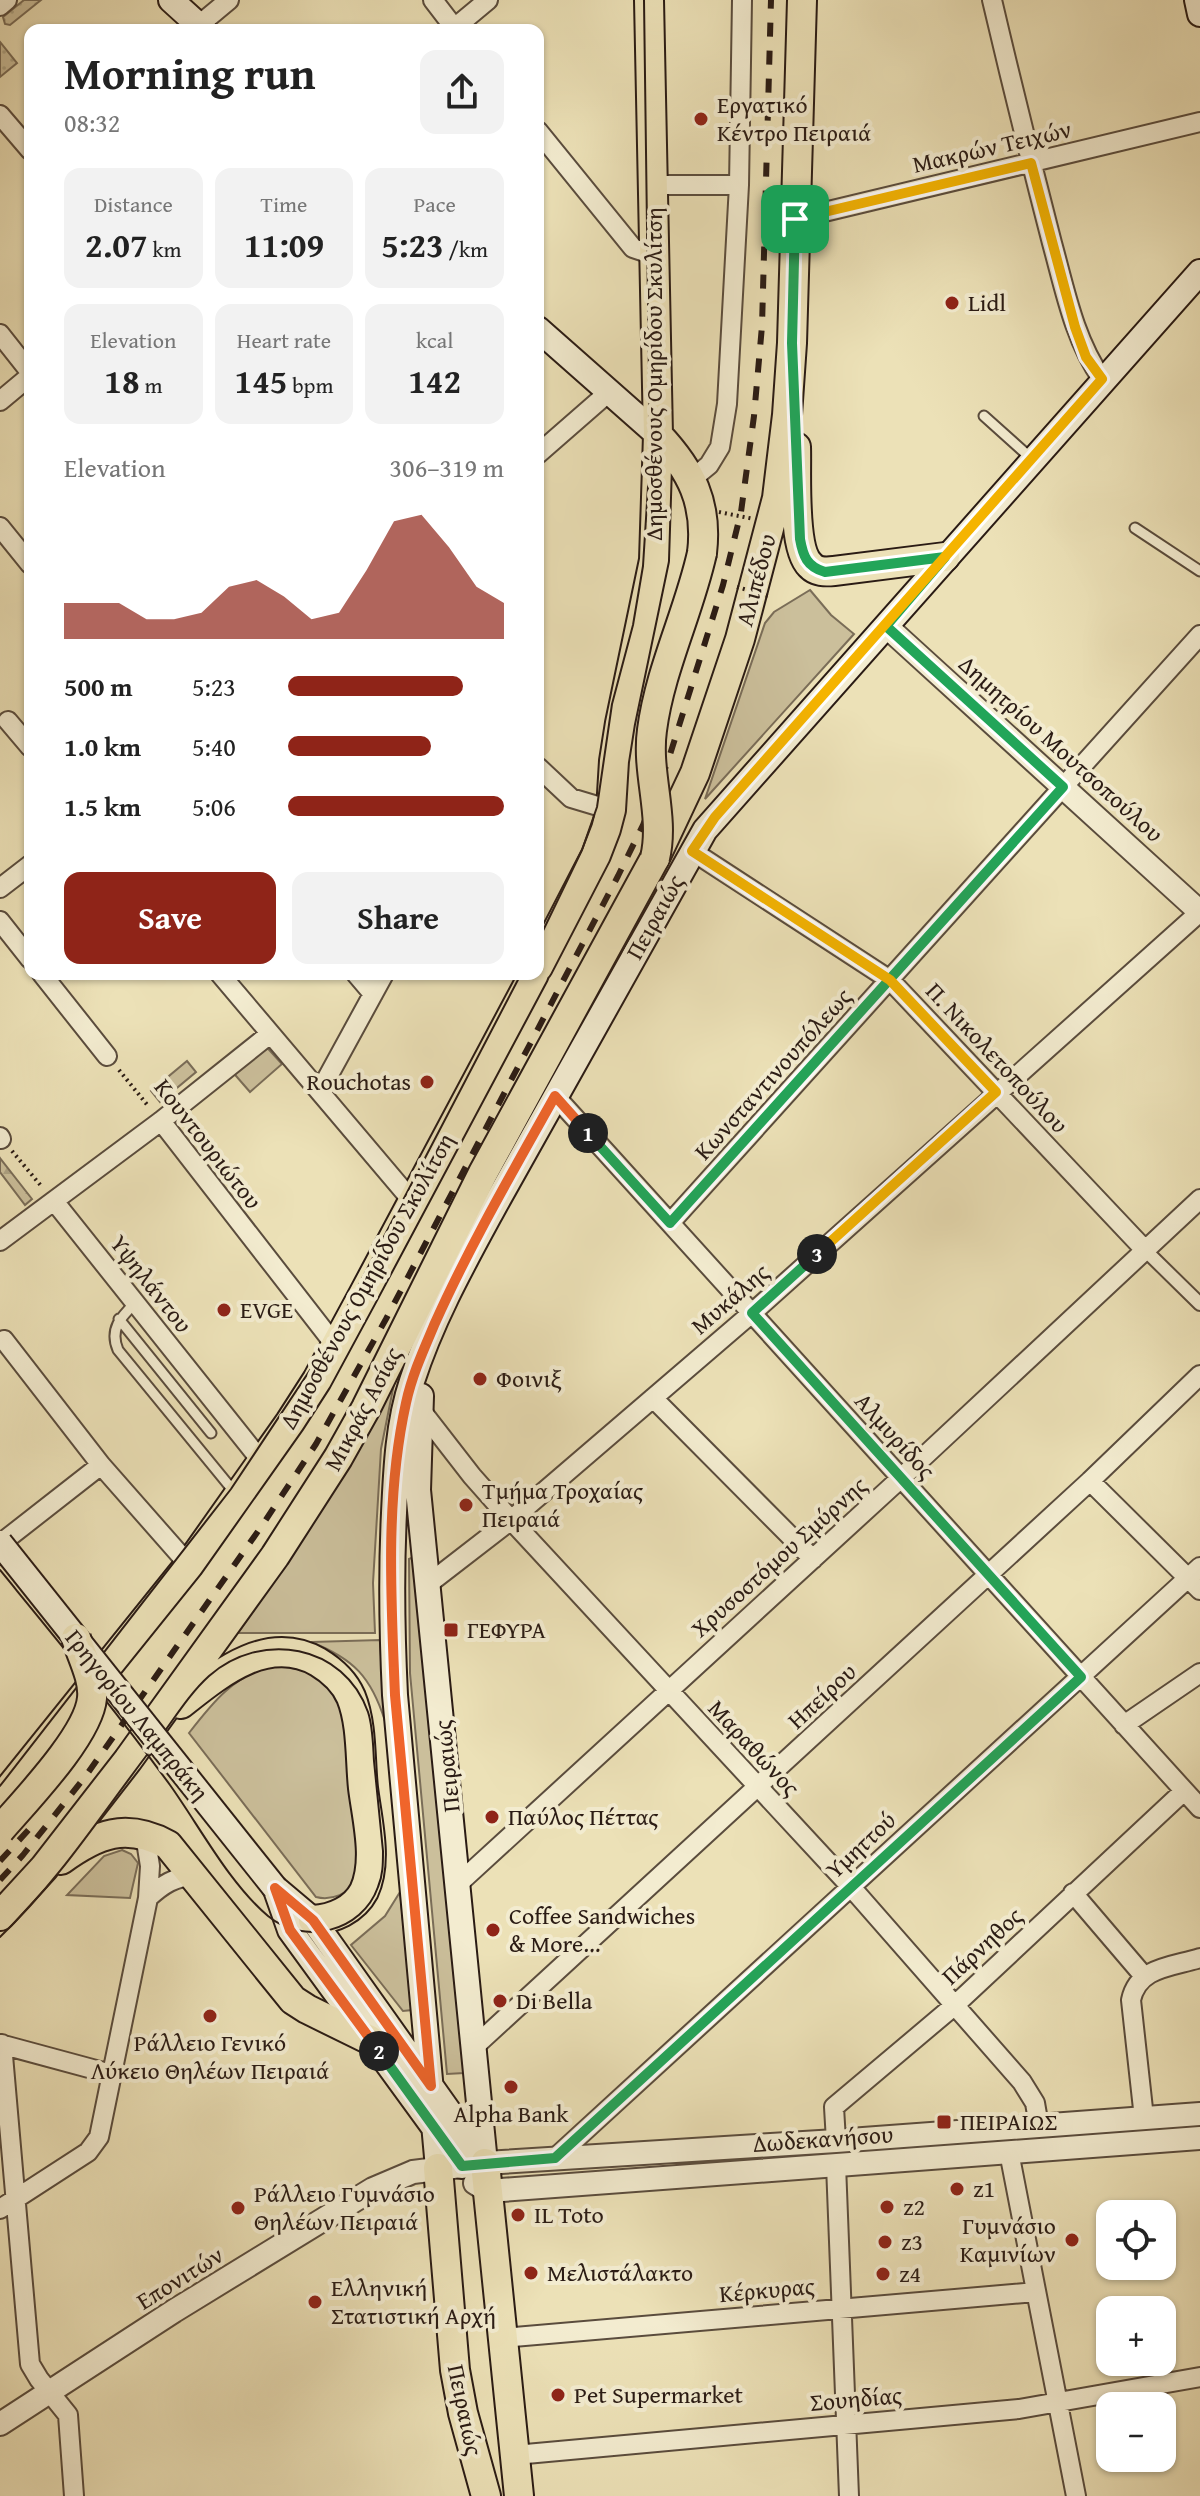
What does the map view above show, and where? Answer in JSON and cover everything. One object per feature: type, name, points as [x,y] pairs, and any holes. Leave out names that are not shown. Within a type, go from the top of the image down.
[{"type":"main road","points":[[171,0],[195,24]]},
{"type":"main road","name":"Δημοσθένους Ομηρίδου Σκυλίτση","points":[[544,955],[596,855],[611,810],[620,723],[654,560],[658,435],[649,0]]},
{"type":"main road","name":"Αλιπέδου","points":[[655,858],[706,744],[761,564],[777,498],[792,343],[802,0]]},
{"type":"main road","points":[[1197,0],[1200,14]]},
{"type":"main road","name":"Πειραιώς","points":[[519,2496],[503,2338],[468,2172],[435,2129],[395,1695],[391,1591],[395,1486],[411,1382],[461,1267],[692,851],[722,809],[1200,272]]},
{"type":"main road","points":[[544,334],[658,435],[676,455],[692,479],[703,511],[702,553],[653,718],[651,753],[658,836],[655,858]]},
{"type":"main road","points":[[792,343],[800,539],[807,561],[825,572],[945,557]]},
{"type":"main road","name":"Μικράς Ασίας","points":[[0,1916],[83,1818],[152,1727],[275,1556],[338,1458],[366,1408],[458,1219],[655,858]]},
{"type":"main road","name":"Δημοσθένους Ομηρίδου Σκυλίτση","points":[[0,1800],[189,1565],[317,1380],[531,980]]},
{"type":"main road","name":"Πειραιώς","points":[[435,1323],[426,1358],[420,1409],[418,1490],[474,2047],[455,2370],[463,2413],[486,2496]]},
{"type":"main road","name":"Γρηγορίου Λαμπράκη","points":[[0,1543],[275,1888],[313,1920],[431,2086],[468,2172]]},
{"type":"main road","points":[[0,1830],[78,1734],[88,1715],[92,1688],[76,1638]]},
{"type":"main road","points":[[152,1727],[222,1671],[260,1654],[292,1653],[311,1658],[343,1682],[355,1707],[370,1872],[362,1895],[350,1907],[331,1917],[313,1920]]},
{"type":"main road","points":[[24,1890],[82,1845],[99,1837],[120,1833],[145,1835],[168,1845],[293,2000],[370,2040]]},
{"type":"main road","name":"Γρηγορίου Λαμπράκη","points":[[275,1888],[290,1930],[435,2129]]},
{"type":"street","points":[[0,6],[7,0]]},
{"type":"street","points":[[203,24],[229,0]]},
{"type":"street","points":[[433,0],[450,24]]},
{"type":"street","points":[[460,24],[488,0]]},
{"type":"street","points":[[692,479],[715,458],[723,434],[733,323],[742,0]]},
{"type":"street","points":[[992,0],[1075,327],[1086,357],[1102,379]]},
{"type":"street","points":[[0,115],[24,143]]},
{"type":"street","name":"Μακρών Τειχών","points":[[795,219],[1200,122]]},
{"type":"street","points":[[544,138],[633,248],[654,255]]},
{"type":"street","points":[[653,185],[739,185]]},
{"type":"street","points":[[0,334],[24,366]]},
{"type":"street","points":[[0,401],[24,379]]},
{"type":"street","points":[[544,449],[609,392]]},
{"type":"street","points":[[0,527],[24,557]]},
{"type":"street","name":"Δημητρίου Μουτσοπούλου","points":[[886,626],[1200,912]]},
{"type":"street","name":"Κωνσταντινουπόλεως","points":[[670,1223],[1200,635]]},
{"type":"street","points":[[8,721],[24,740]]},
{"type":"street","points":[[544,773],[571,798],[611,810]]},
{"type":"street","name":"Π. Νικολετοπούλου","points":[[692,851],[890,980],[1145,1250],[1200,1304]]},
{"type":"street","points":[[0,888],[24,870]]},
{"type":"street","name":"Μυκάλης","points":[[427,1585],[511,1520],[752,1313],[1200,912]]},
{"type":"street","points":[[0,921],[24,951]]},
{"type":"street","points":[[47,980],[107,1056]]},
{"type":"street","points":[[225,980],[413,1202]]},
{"type":"street","points":[[361,980],[373,994]]},
{"type":"street","points":[[320,1091],[381,980]]},
{"type":"street","points":[[0,1241],[161,1121],[270,1034]]},
{"type":"street","name":"Αλμυρίδος","points":[[555,1096],[1200,1808]]},
{"type":"street","name":"Κουντουριώτου","points":[[161,1121],[335,1345]]},
{"type":"street","name":"Χρυσοστόμου Σμύρνης","points":[[458,1884],[1200,1199]]},
{"type":"street","name":"Υψηλάντου","points":[[54,1201],[262,1462]]},
{"type":"street","points":[[4,1340],[101,1465],[189,1565]]},
{"type":"street","name":"Ηπείρου","points":[[474,2047],[1090,1481],[1200,1375]]},
{"type":"street","points":[[653,1398],[813,1559]]},
{"type":"street","name":"Μαραθώνος","points":[[420,1409],[511,1520],[851,1887],[1031,2093],[1039,2126]]},
{"type":"street","points":[[0,1543],[101,1465]]},
{"type":"street","points":[[1090,1481],[1196,1579]]},
{"type":"street","name":"Υμηττού","points":[[555,2158],[1081,1677],[1196,1579]]},
{"type":"street","points":[[1124,1725],[1200,1673]]},
{"type":"street","name":"Πάρνηθος","points":[[836,2141],[834,2107],[955,2005],[1184,1791]]},
{"type":"street","points":[[0,2209],[95,2145],[148,1898],[150,1866],[145,1835]]},
{"type":"street","points":[[148,1898],[167,1882],[183,1876],[195,1876]]},
{"type":"street","points":[[1073,1893],[1143,1975]]},
{"type":"street","points":[[1144,2118],[1131,2000],[1134,1985],[1143,1975],[1200,1958]]},
{"type":"street","points":[[74,2496],[68,2415],[30,2364],[1,2044],[111,2074]]},
{"type":"street","name":"Δωδεκανήσου","points":[[468,2172],[555,2158],[1200,2114]]},
{"type":"street","name":"Δωδεκανήσου","points":[[468,2172],[836,2165],[1200,2138]]},
{"type":"street","points":[[1009,2152],[1076,2496]]},
{"type":"street","points":[[836,2165],[849,2496]]},
{"type":"street","name":"Επονιτών","points":[[0,2424],[174,2311],[373,2189],[401,2176],[468,2172]]},
{"type":"street","name":"Κέρκυρας","points":[[503,2338],[1036,2292]]},
{"type":"street","name":"Σουηδίας","points":[[515,2455],[1019,2409],[1200,2377]]},
{"type":"lane","points":[[984,416],[1032,459]]},
{"type":"lane","points":[[1135,528],[1200,571]]},
{"type":"lane","points":[[135,1303],[119,1319],[114,1333],[118,1350],[238,1496]]},
{"type":"lane","points":[[119,1319],[211,1433]]},
{"type":"path","points":[[719,512],[754,519]]},
{"type":"path","points":[[737,587],[771,597]]},
{"type":"path","name":"Κουντουριώτου","points":[[107,1056],[161,1121]]},
{"type":"path","points":[[1,1138],[54,1201]]},
{"type":"green space","points":[[24,0],[41,0],[10,25],[5,24],[3,17]]},
{"type":"green space","points":[[0,42],[17,63],[0,77]]},
{"type":"green space","points":[[810,590],[831,615],[854,634],[705,799],[765,623],[774,612]]},
{"type":"green space","points":[[262,1042],[282,1064],[250,1092],[230,1069]]},
{"type":"green space","points":[[187,1061],[196,1072],[160,1102],[151,1091]]},
{"type":"green space","points":[[0,1158],[32,1199],[25,1205],[0,1172]]},
{"type":"green space","points":[[398,1364],[381,1449],[373,1583],[375,1633],[238,1633],[317,1516]]},
{"type":"green space","points":[[414,1557],[464,2073],[447,2074],[410,1673],[409,1559]]},
{"type":"green space","points":[[380,1640],[385,1721],[374,1692],[359,1671],[339,1655],[311,1642]]},
{"type":"green space","points":[[274,1666],[297,1669],[317,1677],[334,1693],[344,1714],[355,1798],[359,1868],[354,1884],[334,1897],[316,1897],[189,1733],[236,1683]]},
{"type":"green space","points":[[122,1850],[131,1854],[138,1863],[130,1898],[67,1895],[104,1856]]},
{"type":"green space","points":[[400,1892],[412,2010],[403,2011],[351,1945],[385,1916]]},
{"type":"tram line","points":[[544,929],[582,850],[597,807],[612,704],[633,625],[643,566],[650,455],[644,0]]},
{"type":"tram line","points":[[0,1786],[231,1489],[330,1340],[518,980]]},
{"type":"tram line","points":[[0,1570],[86,1676],[129,1730],[150,1757],[240,1888],[268,1916],[282,1925],[314,1932],[346,1924],[370,1902],[378,1887],[383,1865],[371,1724],[356,1689],[340,1671],[321,1659],[299,1651],[276,1649],[252,1653],[230,1662],[194,1691],[162,1735],[156,1743],[137,1768],[63,1868],[0,1937]]},
{"type":"railway","points":[[0,1880],[85,1777],[316,1444],[386,1319],[643,825],[668,761],[723,585],[741,512],[762,326],[771,0]]},
{"type":"railway","points":[[0,1861],[33,1825]]},
{"type":"place","name":"Εργατικό Κέντρο Πειραιά","points":[[701,119]]},
{"type":"place","name":"Lidl","points":[[952,303]]},
{"type":"place","name":"Rouchotas","points":[[427,1082]]},
{"type":"place","name":"EVGE","points":[[224,1310]]},
{"type":"place","name":"Φοινιξ","points":[[480,1379]]},
{"type":"place","name":"Τμήμα Τροχαίας Πειραιά","points":[[466,1505]]},
{"type":"place","name":"ΓΕΦΥΡΑ","points":[[451,1630]]},
{"type":"place","name":"Παύλος Πέττας","points":[[492,1817]]},
{"type":"place","name":"Coffee Sandwiches & More...","points":[[493,1930]]},
{"type":"place","name":"Di Bella","points":[[500,2001]]},
{"type":"place","name":"Ράλλειο Γενικό Λύκειο Θηλέων Πειραιά","points":[[210,2016]]},
{"type":"place","name":"Alpha Bank","points":[[511,2087]]},
{"type":"place","name":"ΠΕΙΡΑΙΩΣ","points":[[944,2122]]},
{"type":"place","name":"z1","points":[[957,2189]]},
{"type":"place","name":"z2","points":[[887,2207]]},
{"type":"place","name":"Ράλλειο Γυμνάσιο Θηλέων Πειραιά","points":[[238,2208]]},
{"type":"place","name":"IL Toto","points":[[518,2215]]},
{"type":"place","name":"Γυμνάσιο Καμινίων","points":[[1072,2240]]},
{"type":"place","name":"z3","points":[[885,2242]]},
{"type":"place","name":"Μελιστάλακτο","points":[[531,2273]]},
{"type":"place","name":"z4","points":[[883,2274]]},
{"type":"place","name":"Ελληνική Στατιστική Αρχή","points":[[315,2302]]},
{"type":"place","name":"Pet Supermarket","points":[[558,2395]]},
{"type":"route","points":[[795,219],[792,343],[800,539],[804,556],[816,570],[825,572],[945,557],[886,626],[1063,787],[890,980],[748,1139],[670,1223],[555,1096],[445,1301],[411,1382],[406,1402],[395,1486],[391,1591],[395,1695],[431,2086],[313,1920],[275,1888],[290,1930],[462,2166],[555,2158],[1081,1677],[752,1313],[996,1092],[890,980],[692,851],[715,817],[886,626],[1102,379],[1086,357],[1075,327],[1031,163],[795,219]]}]
